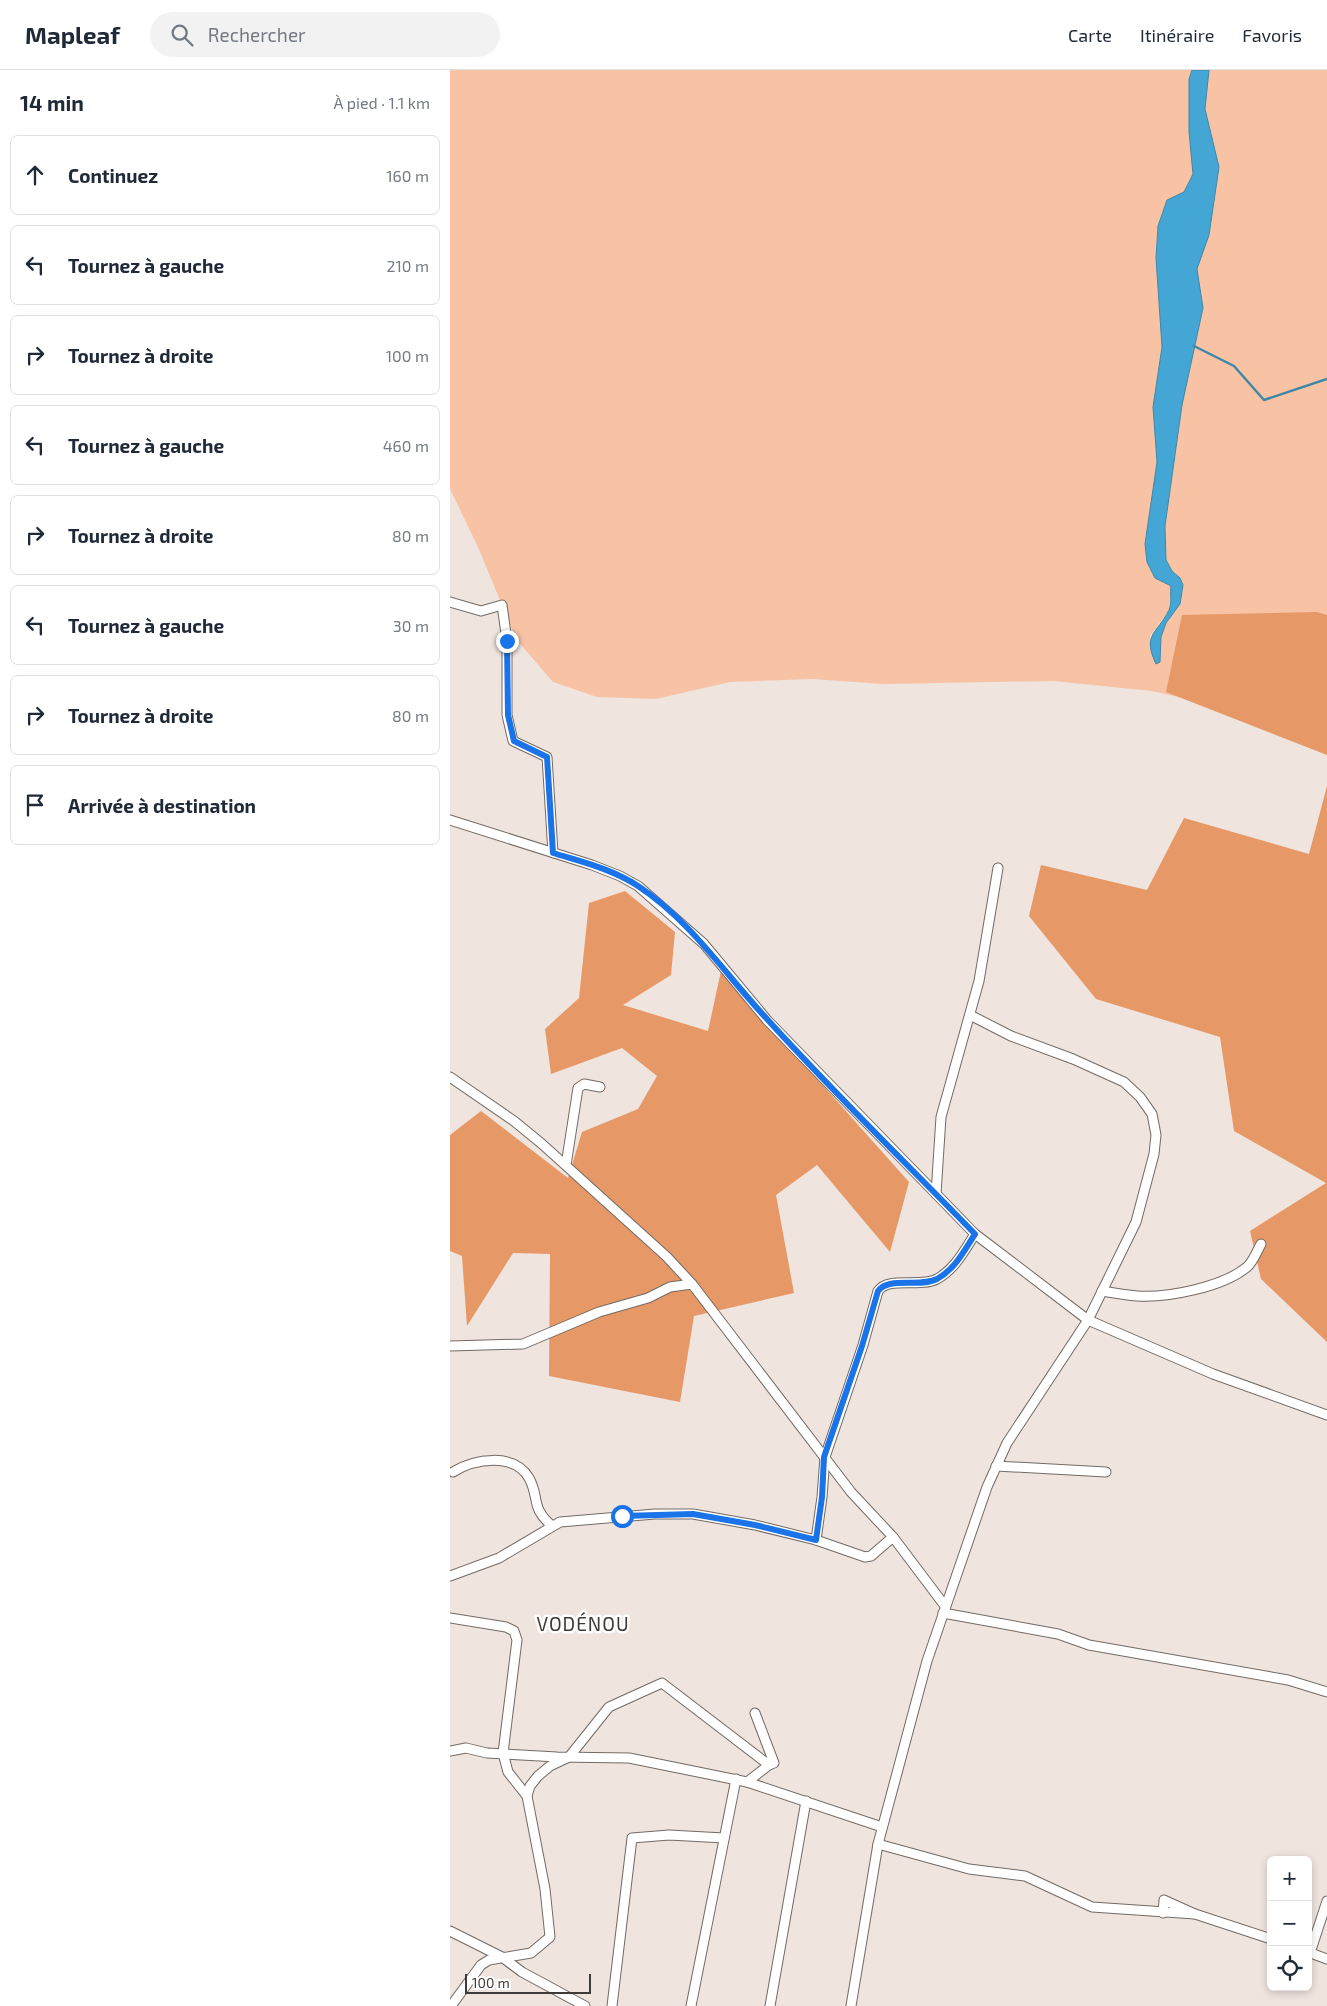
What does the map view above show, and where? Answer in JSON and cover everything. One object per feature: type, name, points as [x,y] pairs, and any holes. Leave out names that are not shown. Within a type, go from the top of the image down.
[{"type":"street","points":[[450,602],[481,611],[502,605],[507,641],[508,715],[514,741],[547,757],[553,853]]},
{"type":"street","points":[[450,820],[620,876],[638,886],[704,944],[767,1020],[975,1234],[1088,1320],[1213,1374],[1327,1415]]},
{"type":"street","points":[[936,1194],[941,1117],[962,1035],[970,1015],[979,981],[998,868]]},
{"type":"street","points":[[851,2006],[878,1844],[927,1661],[944,1610],[996,1466],[1007,1444],[1088,1320],[1136,1222],[1154,1154],[1156,1135],[1152,1114],[1140,1097],[1124,1082],[1073,1059],[1011,1036],[970,1015]]},
{"type":"street","points":[[450,1076],[514,1121],[566,1165],[667,1257],[692,1284],[851,1492],[893,1537],[944,1610],[1058,1634],[1089,1645],[1288,1680],[1327,1692]]},
{"type":"street","points":[[566,1165],[578,1088],[584,1084],[600,1087]]},
{"type":"street","points":[[816,1540],[822,1497],[824,1457],[862,1346],[878,1291],[882,1285],[889,1283],[915,1284],[936,1280],[950,1270],[975,1234]]},
{"type":"street","points":[[1102,1291],[1138,1296],[1192,1290],[1242,1271],[1249,1266],[1261,1244]]},
{"type":"street","points":[[450,1346],[523,1344],[599,1312],[648,1298],[670,1287],[692,1284]]},
{"type":"street","points":[[453,1472],[474,1462],[504,1461],[516,1465],[529,1478],[537,1510],[552,1526]]},
{"type":"street","points":[[996,1466],[1106,1472]]},
{"type":"street","points":[[450,1576],[499,1558],[552,1526],[570,1519],[693,1514],[763,1526],[816,1540],[865,1557],[871,1556],[893,1537]]},
{"type":"street","points":[[450,1618],[506,1627],[514,1631],[517,1640],[504,1753],[508,1772],[527,1796],[544,1882],[550,1937],[531,1953],[489,1960],[481,1965],[451,2006]]},
{"type":"street","points":[[527,1796],[530,1786],[538,1776],[550,1766],[569,1757],[609,1707],[662,1683],[769,1765]]},
{"type":"street","points":[[747,1782],[774,1763],[756,1713]]},
{"type":"street","points":[[450,1751],[466,1748],[487,1753],[569,1757],[619,1756],[736,1779],[882,1827]]},
{"type":"street","points":[[692,2006],[736,1779]]},
{"type":"street","points":[[770,2006],[806,1801]]},
{"type":"street","points":[[612,2006],[632,1838],[669,1834],[724,1838]]},
{"type":"street","points":[[878,1844],[969,1869],[1025,1876],[1092,1907],[1195,1914],[1267,1938]]},
{"type":"street","points":[[1311,1946],[1327,1901]]},
{"type":"street","points":[[450,1931],[502,1957],[522,1972],[585,2006]]},
{"type":"street","points":[[1312,1953],[1327,1959]]},
{"type":"shaded area","points":[[450,70],[1192,70],[1189,79],[1189,132],[1193,174],[1184,192],[1167,200],[1158,226],[1156,258],[1162,347],[1153,407],[1157,462],[1145,544],[1155,578],[1171,586],[1170,609],[1150,636],[1160,662],[1161,638],[1166,623],[1180,604],[1183,585],[1166,560],[1165,526],[1182,405],[1203,308],[1197,269],[1209,235],[1219,167],[1205,109],[1209,70],[1327,70],[1327,731],[1152,691],[1053,681],[884,684],[812,679],[730,682],[656,699],[597,697],[553,682],[516,639],[478,547],[450,489]]},
{"type":"shaded area","points":[[1317,612],[1327,615],[1327,755],[1166,692],[1182,615]]},
{"type":"shaded area","points":[[1327,786],[1327,1342],[1261,1279],[1250,1231],[1326,1183],[1234,1131],[1220,1037],[1096,999],[1029,916],[1041,865],[1147,890],[1184,818],[1309,854]]},
{"type":"shaded area","points":[[625,891],[675,932],[671,975],[623,1005],[708,1031],[721,971],[909,1182],[890,1252],[817,1165],[776,1195],[794,1293],[694,1316],[680,1402],[549,1376],[550,1254],[513,1253],[467,1326],[462,1256],[450,1251],[450,1135],[481,1111],[568,1178],[582,1132],[638,1109],[657,1076],[622,1048],[551,1074],[545,1029],[579,998],[589,903]]},
{"type":"water","points":[[1192,70],[1209,70],[1205,109],[1219,167],[1209,235],[1197,269],[1203,308],[1182,405],[1165,526],[1166,560],[1183,585],[1180,604],[1166,623],[1161,637],[1160,662],[1156,664],[1150,646],[1151,640],[1169,610],[1171,586],[1155,578],[1147,562],[1145,544],[1157,462],[1153,407],[1162,347],[1156,258],[1158,226],[1167,200],[1184,192],[1193,174],[1189,132],[1189,79]]},
{"type":"waterway","points":[[1194,346],[1234,366],[1264,400],[1327,379]]},
{"type":"district","name":"VODÉNOU","points":[[583,1623]]},
{"type":"route","points":[[507,641],[508,715],[514,741],[547,757],[553,853],[592,865],[620,876],[638,886],[704,944],[728,976],[767,1020],[975,1234],[961,1257],[950,1270],[936,1280],[915,1284],[889,1283],[882,1285],[878,1291],[862,1346],[824,1457],[824,1478],[816,1540],[755,1525],[693,1514],[669,1513],[622,1516]]}]
